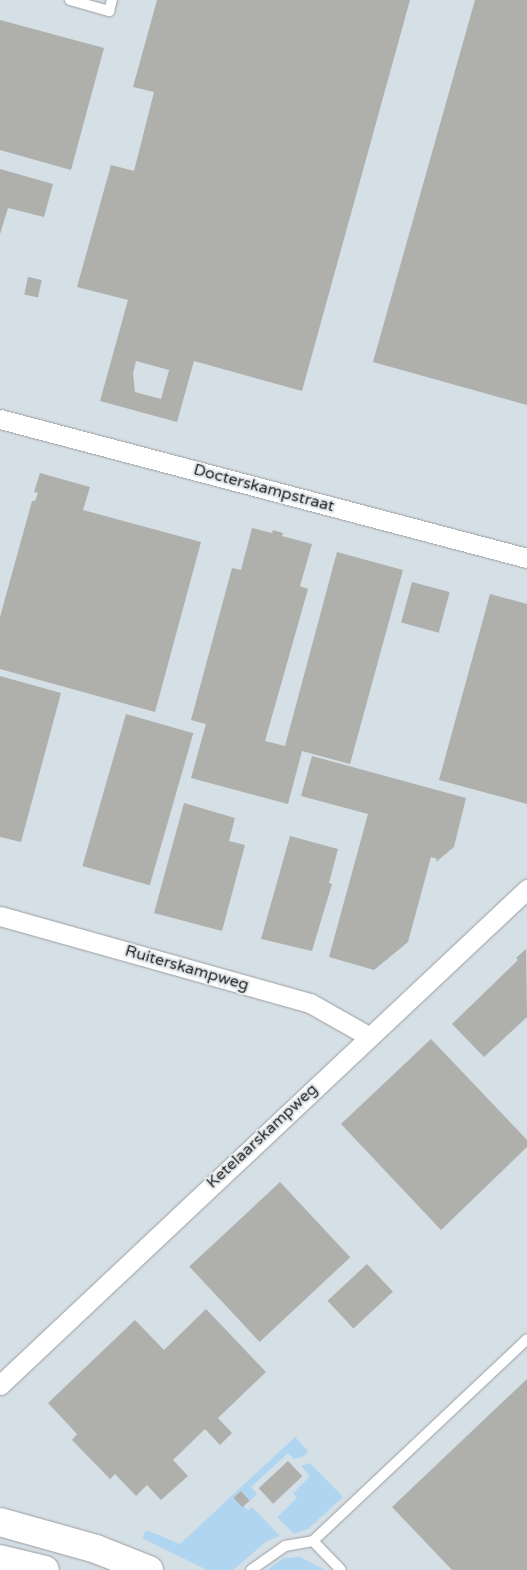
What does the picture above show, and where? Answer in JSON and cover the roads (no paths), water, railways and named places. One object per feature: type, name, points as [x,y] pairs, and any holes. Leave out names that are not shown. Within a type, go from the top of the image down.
[{"type":"main road","points":[[0,1522],[96,1549],[149,1570]]},
{"type":"main road","points":[[0,1560],[45,1570]]},
{"type":"street","name":"Docterskampstraat","points":[[0,419],[527,558]]},
{"type":"street","name":"Ketelaarskampweg","points":[[0,1385],[368,1036],[527,889]]},
{"type":"street","name":"Ruiterskampweg","points":[[0,916],[310,1003],[368,1036]]},
{"type":"lane","points":[[70,0],[108,11],[112,0]]},
{"type":"lane","points":[[250,1570],[285,1546],[313,1541],[527,1339]]},
{"type":"lane","points":[[313,1541],[341,1570]]}]
